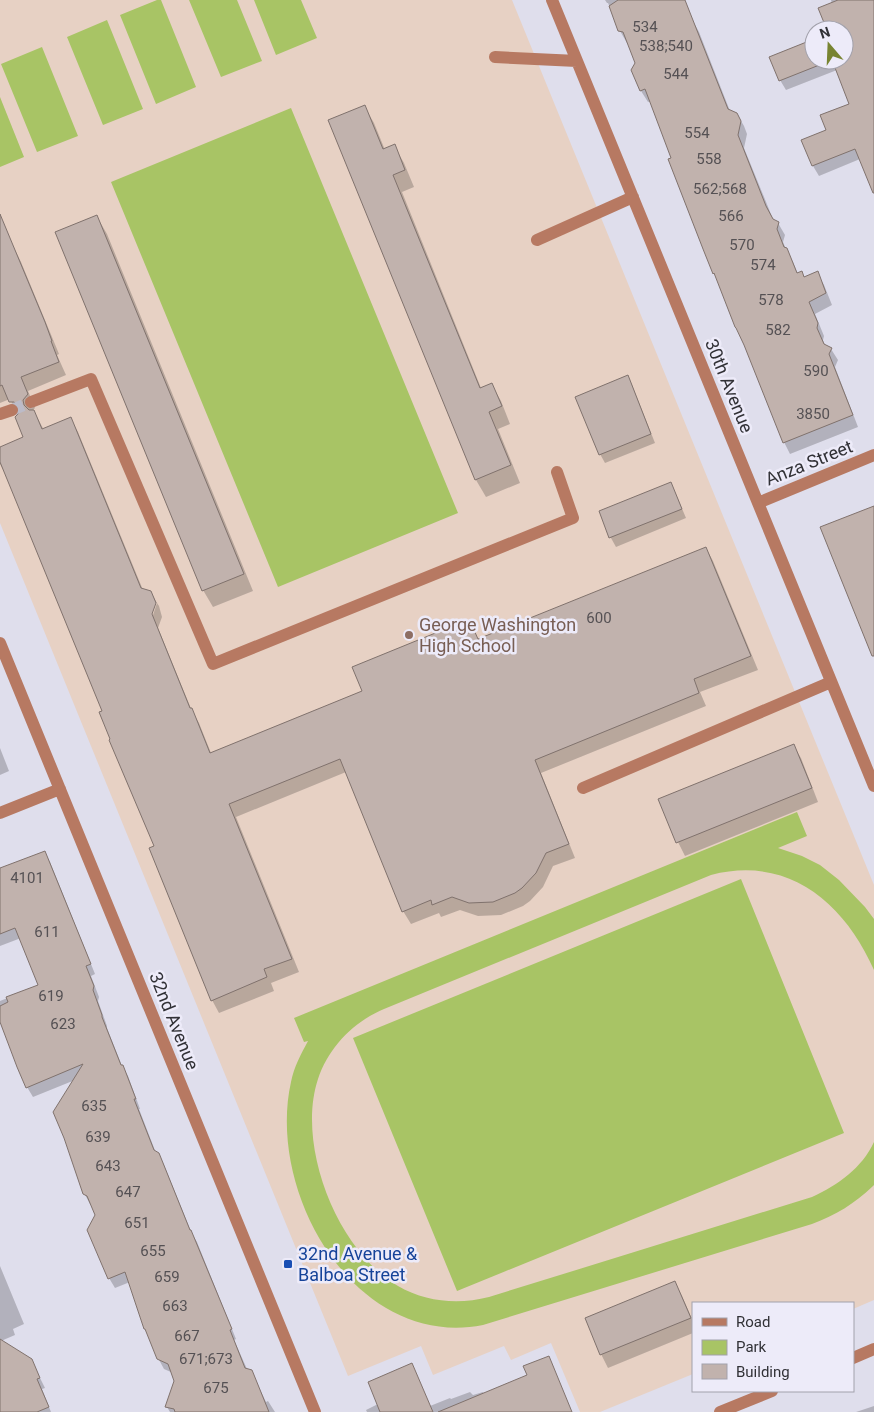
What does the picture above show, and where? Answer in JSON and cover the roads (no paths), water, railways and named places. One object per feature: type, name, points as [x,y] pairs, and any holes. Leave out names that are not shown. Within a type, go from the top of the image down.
[{"type":"street","name":"30th Avenue","points":[[552,0],[874,786]]},
{"type":"street","points":[[495,57],[577,61]]},
{"type":"street","points":[[536,240],[633,197]]},
{"type":"street","points":[[31,402],[91,379],[213,664],[573,518],[556,472]]},
{"type":"street","points":[[0,414],[12,410]]},
{"type":"street","name":"Anza Street","points":[[758,503],[874,455]]},
{"type":"street","name":"32nd Avenue","points":[[0,643],[315,1412]]},
{"type":"street","points":[[584,788],[832,682]]},
{"type":"street","points":[[0,813],[60,788]]},
{"type":"street","points":[[854,1358],[874,1349]]},
{"type":"street","points":[[721,1412],[770,1392]]},
{"type":"tunnel","points":[[12,410],[31,402]]},
{"type":"place","name":"George Washington High School","points":[[409,635]]},
{"type":"place","name":"32nd Avenue & Balboa Street","points":[[288,1264]]}]
